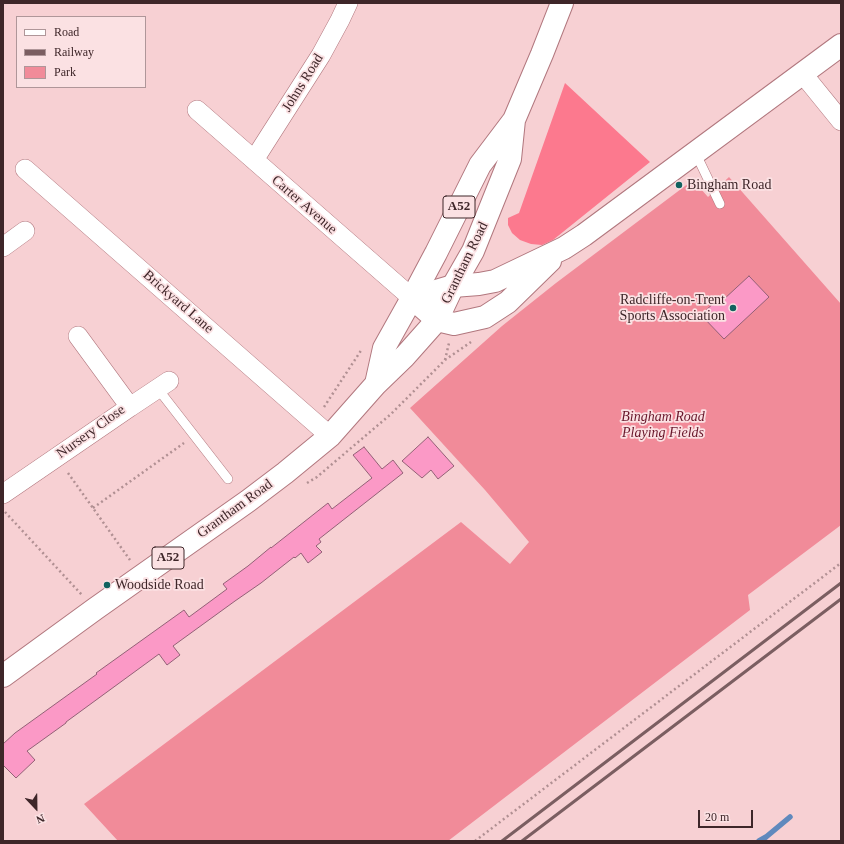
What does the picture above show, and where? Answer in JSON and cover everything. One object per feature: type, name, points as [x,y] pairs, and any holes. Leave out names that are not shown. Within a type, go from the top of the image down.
[{"type":"main road","name":"Grantham Road","points":[[376,384],[384,348],[447,232],[480,165],[514,120],[562,3]]},
{"type":"main road","points":[[412,298],[453,286],[495,281],[564,248],[584,235],[841,45]]},
{"type":"main road","name":"Grantham Road","points":[[3,676],[285,473],[330,436],[376,384],[405,356],[437,320],[453,286],[473,251],[510,158],[514,120]]},
{"type":"main road","points":[[412,298],[437,320],[454,324],[485,317],[508,302],[564,248]]},
{"type":"street","name":"Johns Road","points":[[254,160],[321,55],[348,3]]},
{"type":"street","points":[[802,73],[841,121]]},
{"type":"street","name":"Carter Avenue","points":[[197,110],[412,298]]},
{"type":"street","name":"Brickyard Lane","points":[[25,169],[330,436]]},
{"type":"street","points":[[3,247],[24,231]]},
{"type":"street","name":"Nursery Close","points":[[3,494],[130,407],[78,336]]},
{"type":"street","points":[[130,407],[163,385]]},
{"type":"lane","points":[[695,152],[720,204]]},
{"type":"lane","points":[[163,385],[194,436],[228,479]]},
{"type":"path","points":[[304,485],[317,477],[391,414],[445,360],[473,340]]},
{"type":"path","points":[[93,508],[194,436]]},
{"type":"path","points":[[57,457],[141,577]]},
{"type":"path","points":[[3,510],[95,609]]},
{"type":"path","points":[[475,841],[841,563]]},
{"type":"green space","name":"Bingham Road Playing Fields","points":[[729,177],[841,304],[841,525],[748,595],[750,610],[448,841],[118,841],[84,804],[461,522],[510,564],[529,542],[485,490],[410,408],[502,326],[556,283],[693,180],[708,197]]},
{"type":"shaded area","points":[[565,83],[650,162],[553,240],[542,245],[531,244],[520,240],[512,233],[508,225],[508,218],[519,213]]},
{"type":"building","name":"Radcliffe-on-Trent Sports Association","points":[[749,276],[769,297],[724,339],[701,315],[720,297],[723,300]]},
{"type":"building","points":[[428,437],[454,466],[438,479],[431,470],[422,478],[402,461]]},
{"type":"building","points":[[364,447],[382,469],[393,460],[403,473],[319,539],[321,542],[316,546],[322,552],[308,563],[301,553],[295,558],[294,557],[261,583],[173,646],[180,655],[167,665],[159,654],[66,722],[27,751],[35,760],[16,778],[3,765],[3,744],[15,733],[184,610],[189,617],[227,589],[223,584],[328,503],[332,509],[372,478],[353,455]]},
{"type":"waterway","points":[[759,841],[790,817]]},
{"type":"railway","points":[[502,841],[841,583]]},
{"type":"railway","points":[[522,841],[841,599]]},
{"type":"place","name":"Bingham Road","points":[[679,185]]},
{"type":"place","name":"Radcliffe-on-Trent Sports Association","points":[[733,308]]},
{"type":"place","name":"Woodside Road","points":[[107,585]]}]
